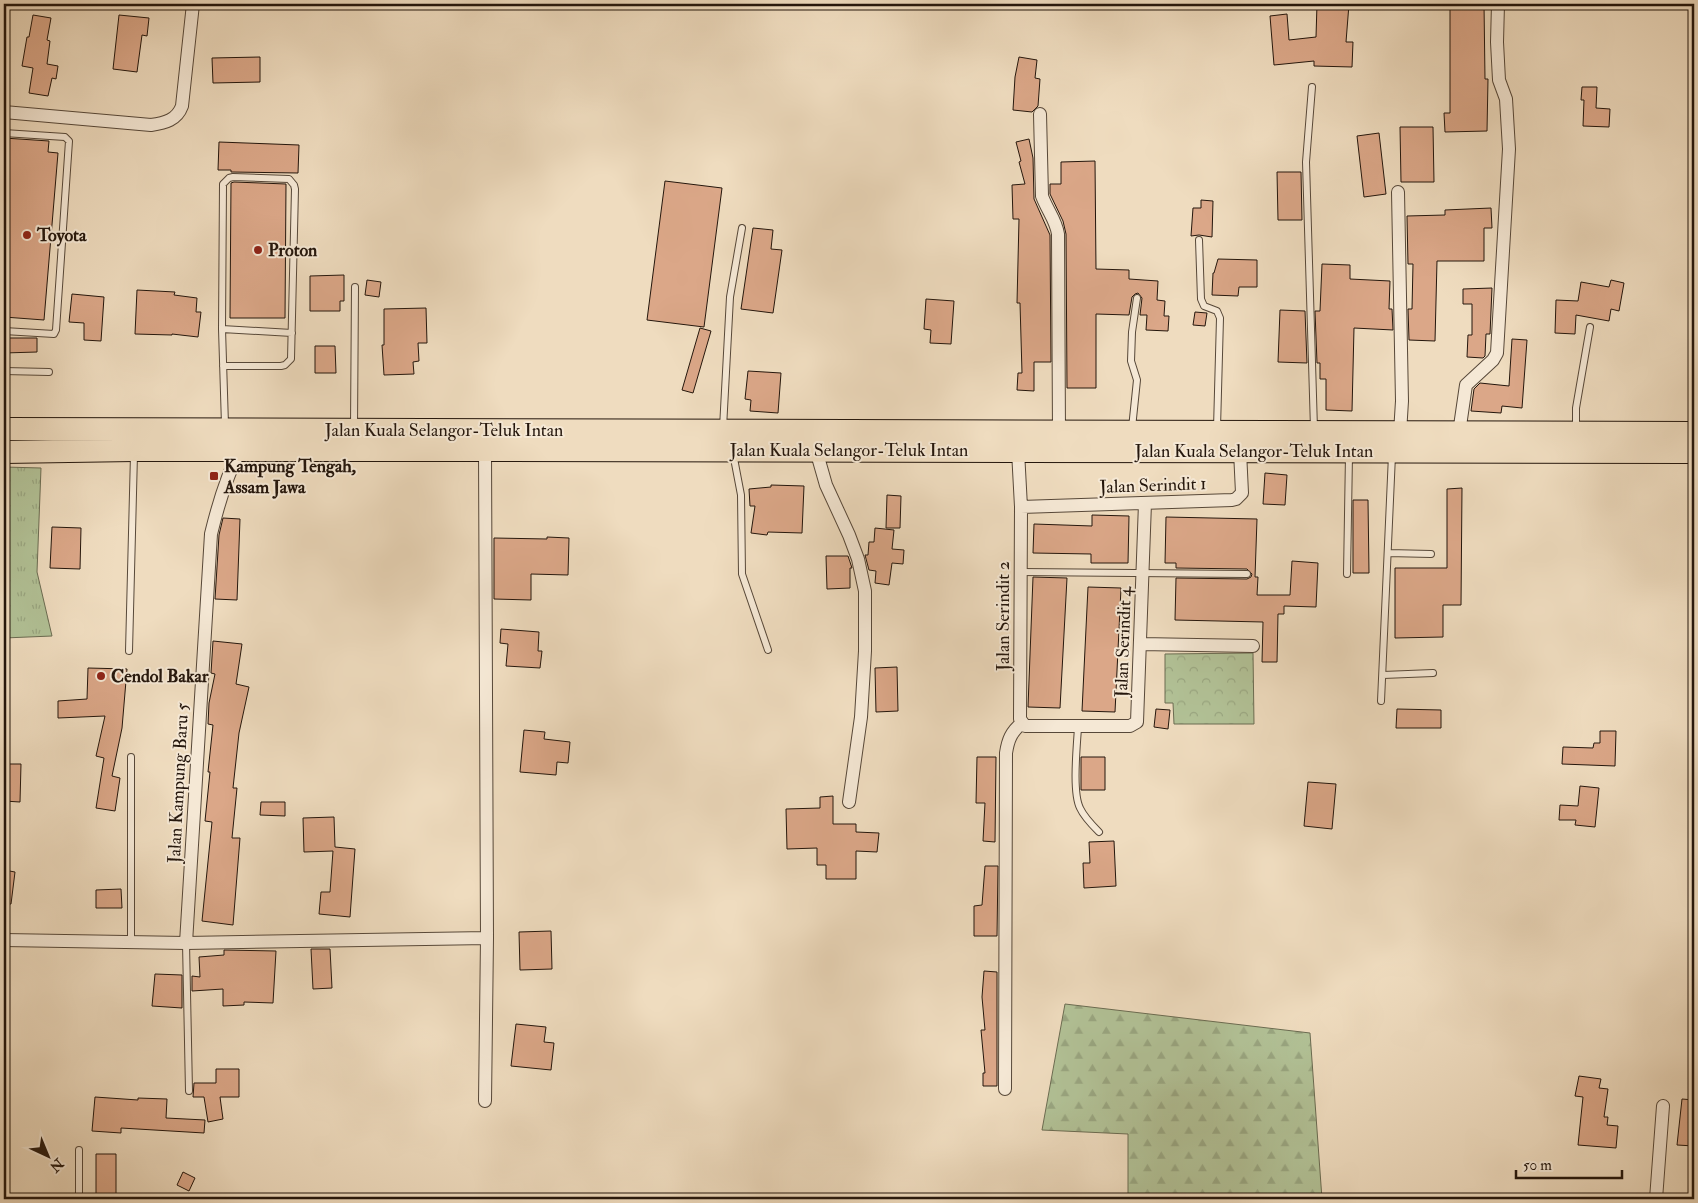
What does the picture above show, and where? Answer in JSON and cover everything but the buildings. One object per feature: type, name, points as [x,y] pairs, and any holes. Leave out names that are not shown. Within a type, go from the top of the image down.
[{"type":"highway","name":"Jalan Kuala Selangor-Teluk Intan","points":[[5,428],[1314,432],[1396,442],[1694,452]]},
{"type":"highway","name":"Jalan Kuala Selangor-Teluk Intan","points":[[4,452],[134,450],[816,450],[1349,452],[1396,442],[1459,433],[1694,433]]},
{"type":"street","points":[[4,112],[151,125],[170,121],[180,112],[182,106],[193,4]]},
{"type":"street","points":[[1459,433],[1466,385],[1493,360],[1497,353],[1509,149],[1506,98],[1498,80],[1498,4]]},
{"type":"street","points":[[1040,114],[1042,196],[1057,225],[1058,234],[1060,432]]},
{"type":"street","points":[[1396,442],[1402,401],[1398,192]]},
{"type":"street","name":"Jalan Kampung Baru 5","points":[[186,943],[210,534],[220,494],[240,450]]},
{"type":"street","points":[[485,450],[488,938],[485,1101]]},
{"type":"street","points":[[816,450],[826,485],[849,534],[858,559],[865,591],[865,652],[861,717],[850,802]]},
{"type":"street","name":"Jalan Serindit 2","points":[[1018,451],[1021,507],[1022,723]]},
{"type":"street","name":"Jalan Serindit 1","points":[[1021,507],[1236,499],[1242,493],[1240,451]]},
{"type":"street","name":"Jalan Serindit 4","points":[[1078,726],[1130,726],[1137,722],[1145,503]]},
{"type":"street","points":[[1141,644],[1253,646]]},
{"type":"street","points":[[1005,1089],[1006,753],[1008,741],[1012,732],[1022,723],[1029,727],[1078,726]]},
{"type":"street","points":[[4,940],[186,943],[488,938]]},
{"type":"street","points":[[1656,1199],[1663,1106]]},
{"type":"lane","points":[[1312,87],[1306,162],[1314,432]]},
{"type":"lane","points":[[4,133],[66,137],[68,141],[56,330],[54,334],[4,331]]},
{"type":"lane","points":[[223,366],[285,365],[291,359],[295,189],[292,182],[285,178],[233,177],[223,184],[222,329],[223,366],[225,429]]},
{"type":"lane","points":[[722,431],[730,297],[742,228]]},
{"type":"lane","points":[[1199,240],[1201,299],[1204,306],[1217,311],[1220,318],[1217,432]]},
{"type":"lane","points":[[354,430],[355,287]]},
{"type":"lane","points":[[1132,432],[1137,380],[1132,362],[1132,332],[1137,298]]},
{"type":"lane","points":[[1576,433],[1576,408],[1590,327]]},
{"type":"lane","points":[[222,329],[292,333]]},
{"type":"lane","points":[[4,371],[49,372]]},
{"type":"lane","points":[[4,385],[5,428]]},
{"type":"lane","points":[[1381,701],[1388,553],[1396,442]]},
{"type":"lane","points":[[130,651],[134,450]]},
{"type":"lane","points":[[733,450],[741,496],[742,574],[768,650]]},
{"type":"lane","points":[[1347,574],[1349,452]]},
{"type":"lane","points":[[1388,553],[1432,554]]},
{"type":"lane","points":[[1021,572],[1247,574]]},
{"type":"lane","points":[[1383,675],[1433,673]]},
{"type":"lane","points":[[1078,726],[1076,795],[1079,807],[1085,817],[1099,832]]},
{"type":"lane","points":[[130,941],[131,757]]},
{"type":"lane","points":[[186,943],[189,1091]]},
{"type":"lane","points":[[79,1150],[79,1199]]},
{"type":"green space","points":[[4,467],[41,468],[37,572],[52,636],[4,638]]},
{"type":"green space","points":[[1253,653],[1254,724],[1174,724],[1173,703],[1165,703],[1165,654]]},
{"type":"green space","points":[[1065,1004],[1310,1033],[1322,1199],[1128,1199],[1128,1134],[1042,1130]]},
{"type":"place","name":"Toyota","points":[[27,235]]},
{"type":"place","name":"Proton","points":[[258,250]]},
{"type":"place","name":"Kampung Tengah, Assam Jawa","points":[[214,476]]},
{"type":"place","name":"Cendol Bakar","points":[[101,676]]}]
